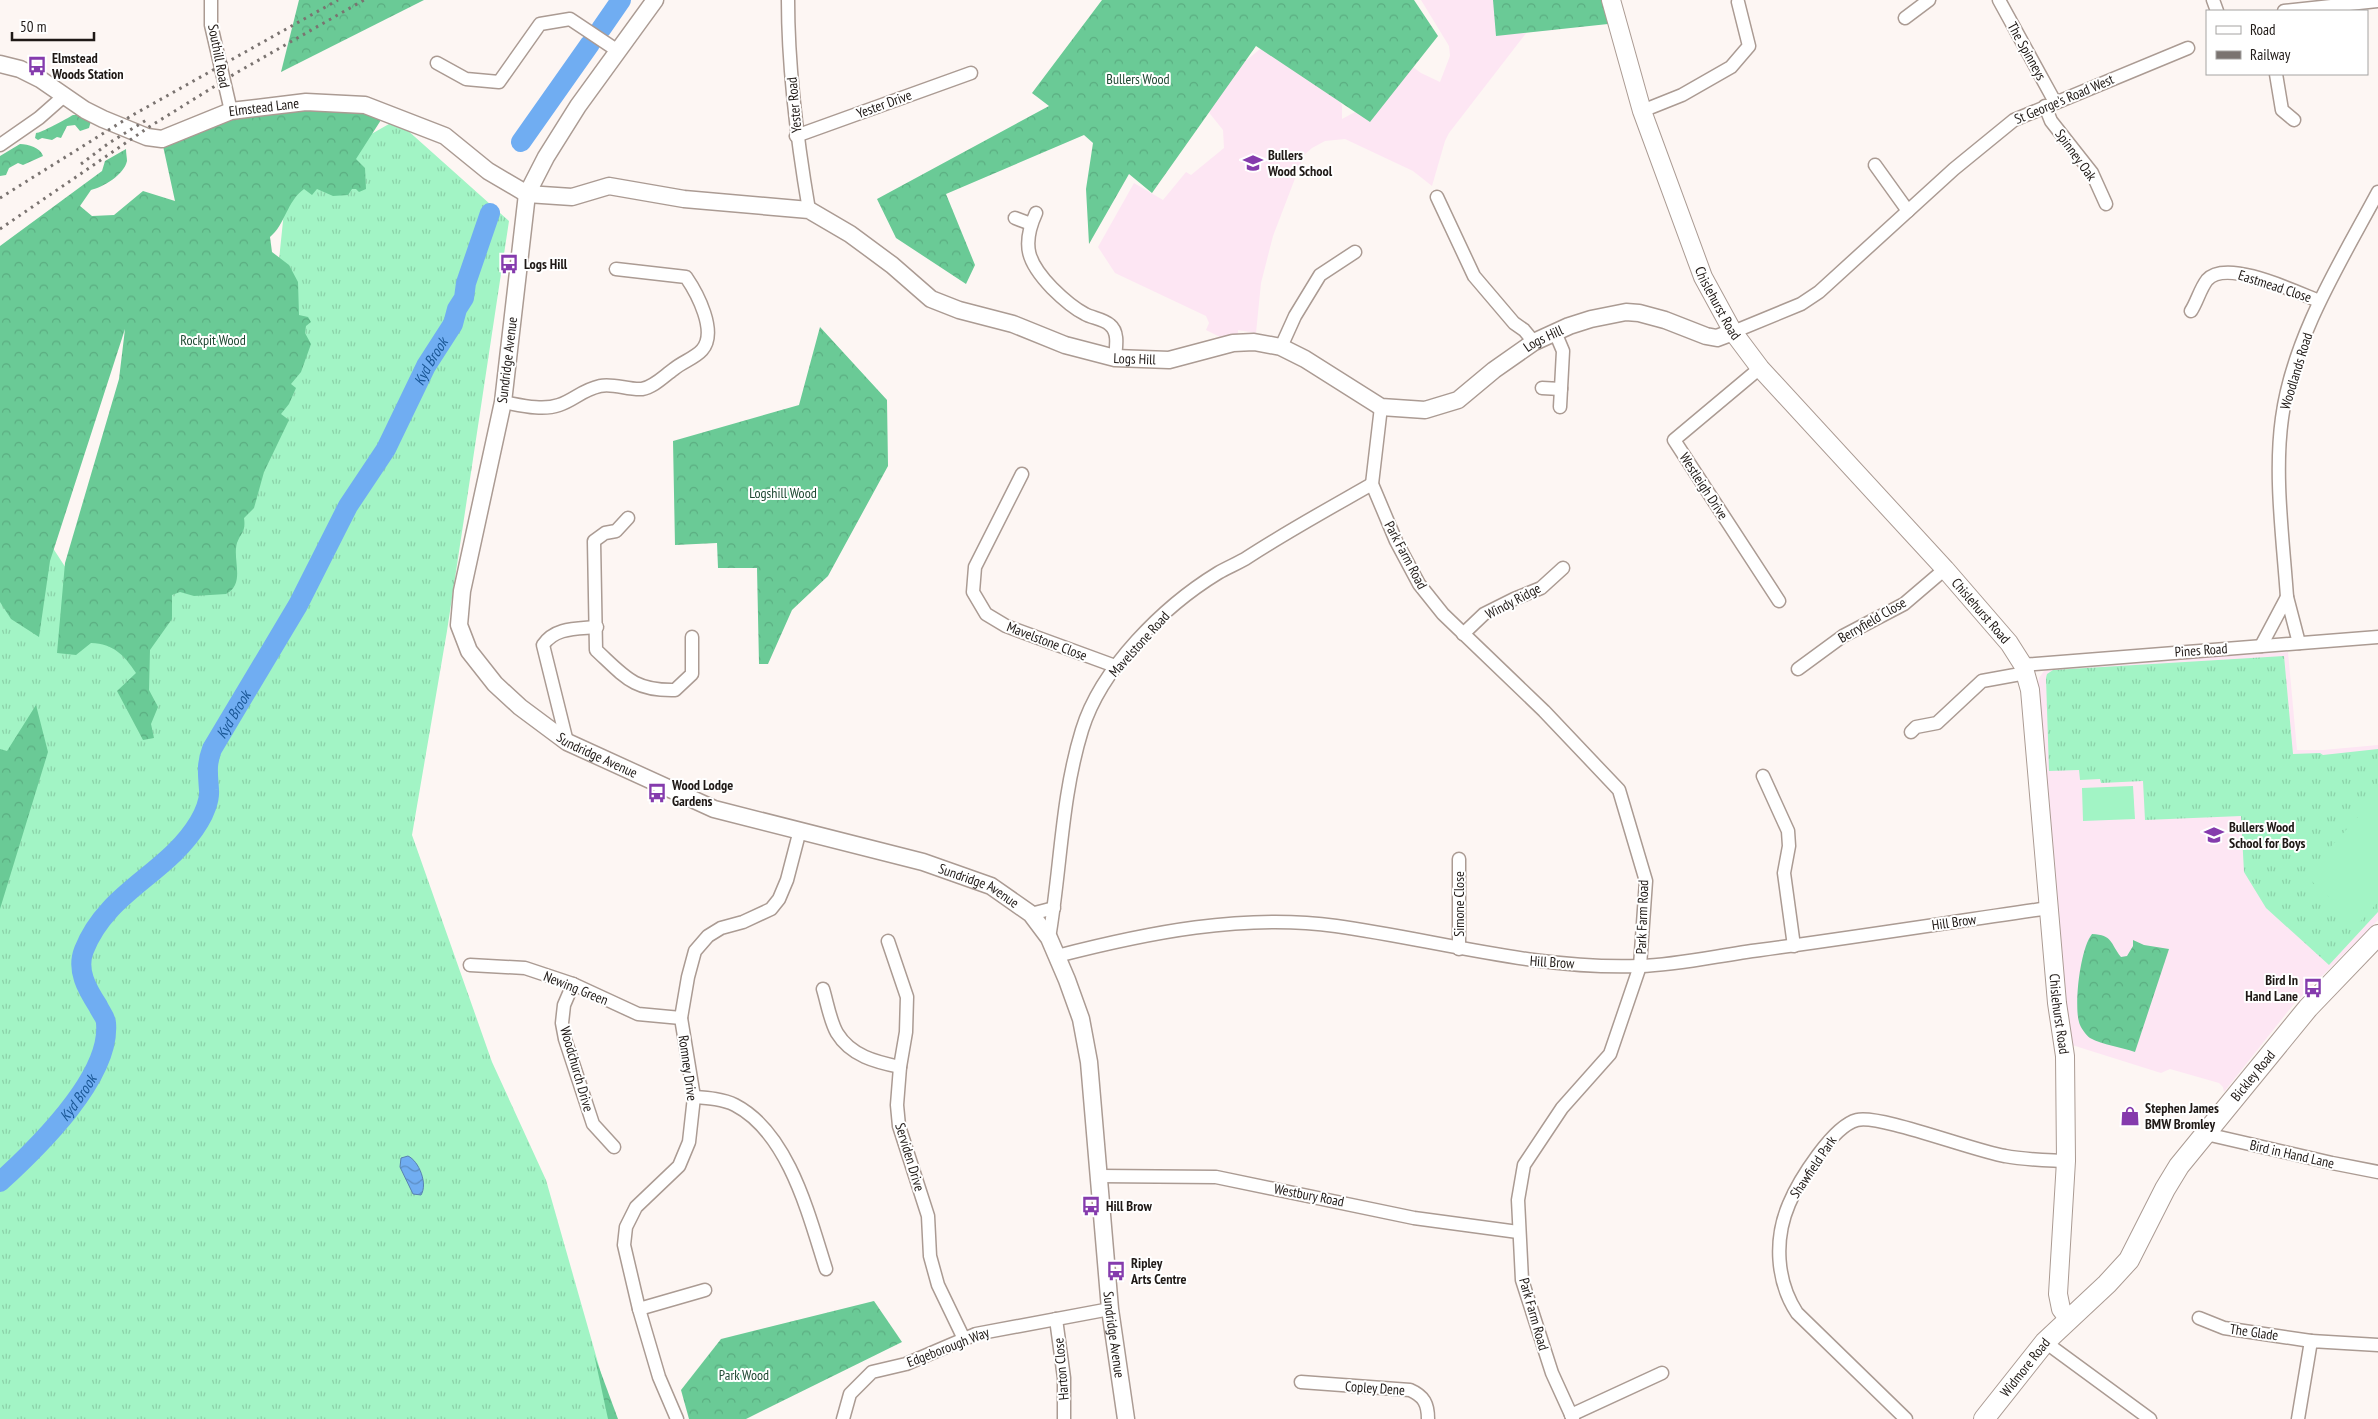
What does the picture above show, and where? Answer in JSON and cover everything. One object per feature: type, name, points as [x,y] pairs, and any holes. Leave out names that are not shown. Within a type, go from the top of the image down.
[{"type":"main road","name":"Chislehurst Road","points":[[1610,0],[1642,111],[1703,277],[1733,332],[1760,368],[1945,569],[2009,643],[2024,669],[2030,690],[2057,1002],[2065,1056],[2066,1161],[2058,1294],[2061,1309],[2068,1318]]},
{"type":"main road","name":"Bickley Road","points":[[2068,1318],[2107,1284],[2129,1260],[2165,1189],[2179,1166],[2308,1008],[2378,935]]},
{"type":"main road","name":"Widmore Road","points":[[1984,1419],[2045,1342],[2068,1318]]},
{"type":"street","name":"Southill Road","points":[[211,0],[211,25],[231,111]]},
{"type":"street","name":"Sundridge Avenue","points":[[655,0],[578,106],[546,157],[527,194],[503,402],[462,592],[459,626],[469,651],[495,684],[520,707],[567,742],[714,809],[942,868],[991,886],[1031,914],[1049,938],[1057,956],[1081,1019],[1086,1045],[1110,1309],[1126,1419]]},
{"type":"street","name":"Yester Road","points":[[788,0],[788,37],[796,136],[809,210]]},
{"type":"street","points":[[1905,18],[1929,0]]},
{"type":"street","name":"The Spinneys","points":[[1999,0],[2050,104]]},
{"type":"street","points":[[2293,10],[2378,1]]},
{"type":"street","points":[[1642,111],[1682,95],[1731,67],[1749,46],[1738,2]]},
{"type":"street","points":[[437,63],[466,78],[499,82],[540,24],[570,20],[618,51]]},
{"type":"street","name":"St George's Road West","points":[[1733,332],[1801,304],[1819,292],[1998,131],[2014,120],[2188,48]]},
{"type":"street","name":"Elmstead Lane","points":[[0,64],[20,69],[40,79],[103,120],[147,137],[162,139],[231,111],[306,102],[366,105],[445,136],[488,171],[527,194]]},
{"type":"street","name":"Yester Drive","points":[[796,136],[971,72]]},
{"type":"street","points":[[2276,75],[2282,110],[2294,120]]},
{"type":"street","points":[[0,145],[39,118],[64,96]]},
{"type":"street","name":"Spinney Oak","points":[[2050,104],[2051,121],[2092,172],[2106,204]]},
{"type":"street","points":[[1875,164],[1908,211]]},
{"type":"street","name":"Logs Hill","points":[[527,194],[572,197],[609,186],[684,199],[809,210],[871,250],[931,299],[959,310],[1013,324],[1065,345],[1114,358],[1169,360],[1232,343],[1254,342],[1281,347],[1305,359],[1381,407],[1425,410],[1458,400],[1494,370],[1534,342],[1591,319],[1626,312],[1657,317],[1706,336],[1717,338],[1733,332]]},
{"type":"street","name":"Woodlands Road","points":[[2298,643],[2287,597],[2279,457],[2282,418],[2287,392],[2298,357],[2319,301],[2378,192]]},
{"type":"street","points":[[1437,197],[1474,276],[1514,323],[1524,330],[1534,342]]},
{"type":"street","points":[[1015,218],[1033,218],[1028,247],[1035,271],[1073,307],[1086,315],[1110,324],[1115,333],[1114,358]]},
{"type":"street","points":[[1281,347],[1294,316],[1320,275],[1355,252]]},
{"type":"street","points":[[503,402],[545,408],[560,405],[586,389],[603,385],[643,389],[659,382],[701,351],[706,343],[708,330],[700,302],[686,276],[616,269]]},
{"type":"street","name":"Eastmead Close","points":[[2191,311],[2207,280],[2220,273],[2227,272],[2260,279],[2319,301]]},
{"type":"street","points":[[1555,332],[1563,351],[1560,407]]},
{"type":"street","name":"Westleigh Drive","points":[[1760,368],[1674,440],[1779,601]]},
{"type":"street","points":[[1542,388],[1561,389]]},
{"type":"street","name":"Park Farm Road","points":[[1381,407],[1372,484],[1396,541],[1419,584],[1443,614],[1544,711],[1618,790],[1646,881],[1640,966],[1610,1054],[1562,1108],[1524,1165],[1518,1200],[1518,1232],[1522,1280],[1552,1373],[1572,1417]]},
{"type":"street","name":"Mavelstone Close","points":[[1022,474],[975,567],[973,592],[986,614],[1006,626],[1115,666]]},
{"type":"street","name":"Mavelstone Road","points":[[1049,938],[1054,908],[1059,842],[1073,763],[1082,728],[1095,698],[1115,666],[1158,620],[1179,601],[1218,573],[1372,484]]},
{"type":"street","points":[[628,518],[616,531],[605,533],[594,541],[596,650],[629,681],[653,690],[675,690],[692,674],[692,637]]},
{"type":"street","name":"Windy Ridge","points":[[1463,634],[1484,614],[1514,598],[1541,588],[1563,568]]},
{"type":"street","name":"Berryfield Close","points":[[1798,669],[1843,636],[1904,604],[1945,569]]},
{"type":"street","points":[[2261,646],[2287,597]]},
{"type":"street","points":[[567,742],[543,645],[549,636],[566,630],[597,627]]},
{"type":"street","name":"Pines Road","points":[[1910,732],[1916,727],[1937,724],[1982,681],[2024,669],[2261,646],[2378,637]]},
{"type":"street","points":[[1763,776],[1788,831],[1789,846],[1784,873],[1794,946]]},
{"type":"street","name":"Romney Drive","points":[[677,1419],[659,1377],[639,1309],[624,1244],[626,1227],[636,1207],[678,1166],[689,1142],[694,1097],[681,1018],[688,977],[695,951],[708,936],[721,928],[744,922],[771,908],[779,900],[787,880],[800,830]]},
{"type":"street","name":"Simone Close","points":[[1459,859],[1459,949]]},
{"type":"street","points":[[1031,914],[1054,908]]},
{"type":"street","name":"Hill Brow","points":[[1057,956],[1104,944],[1175,931],[1235,924],[1284,922],[1335,926],[1536,962],[1640,966],[1794,946],[2049,908]]},
{"type":"street","name":"Serviden Drive","points":[[888,941],[907,997],[906,1032],[900,1067],[897,1105],[899,1126],[928,1216],[930,1256],[938,1285],[964,1339]]},
{"type":"street","name":"Newing Green","points":[[470,965],[525,968],[572,984],[638,1014],[681,1018]]},
{"type":"street","name":"Woodchurch Drive","points":[[572,984],[564,1005],[562,1023],[565,1039],[593,1124],[614,1147]]},
{"type":"street","points":[[823,988],[837,1033],[852,1049],[870,1061],[900,1067]]},
{"type":"street","points":[[694,1097],[715,1099],[733,1104],[748,1113],[764,1128],[784,1157],[804,1198],[826,1270]]},
{"type":"street","name":"Shawfield Park","points":[[1906,1419],[1797,1313],[1788,1300],[1782,1273],[1780,1235],[1786,1210],[1800,1183],[1832,1136],[1847,1124],[1861,1119],[1896,1126],[2006,1156],[2066,1161]]},
{"type":"street","name":"Bird in Hand Lane","points":[[2206,1134],[2332,1164],[2378,1172]]},
{"type":"street","name":"Westbury Road","points":[[1099,1176],[1216,1177],[1414,1218],[1518,1232]]},
{"type":"street","points":[[639,1309],[705,1290]]},
{"type":"street","name":"Edgeborough Way","points":[[843,1419],[850,1394],[872,1372],[906,1364],[976,1334],[1110,1309]]},
{"type":"street","name":"The Glade","points":[[2199,1318],[2224,1328],[2311,1340],[2378,1345]]},
{"type":"street","name":"Harton Close","points":[[1056,1319],[1064,1378],[1064,1419]]},
{"type":"street","points":[[2298,1419],[2311,1340]]},
{"type":"street","points":[[2045,1342],[2150,1419]]},
{"type":"street","points":[[1572,1417],[1662,1373]]},
{"type":"street","name":"Copley Dene","points":[[1302,1382],[1410,1390],[1421,1395],[1428,1407],[1428,1419]]},
{"type":"shaded area","name":"Bullers Wood School","points":[[1421,0],[1596,0],[1556,13],[1556,30],[1527,32],[1449,133],[1432,186],[1413,171],[1345,139],[1325,141],[1304,155],[1273,236],[1261,283],[1256,333],[1238,330],[1238,336],[1220,337],[1206,330],[1209,323],[1206,316],[1115,273],[1098,247],[1134,183],[1163,200],[1186,172],[1191,175],[1224,148],[1223,130],[1199,100],[1278,34],[1339,96],[1342,106],[1342,119],[1355,112],[1393,52],[1421,73],[1440,82],[1450,56],[1449,46]]},
{"type":"shaded area","name":"Bullers Wood School for Boys","points":[[2288,652],[2297,750],[2323,750],[2378,745],[2378,920],[2293,1005],[2224,1092],[2223,1087],[2219,1083],[2170,1069],[2161,1073],[2072,1045],[2066,1023],[2037,692],[2039,678],[2044,671],[2052,667]]},
{"type":"green space","points":[[299,0],[424,0],[281,72]]},
{"type":"green space","name":"Bullers Wood","points":[[1102,0],[1414,0],[1438,36],[1370,122],[1256,46],[1152,193],[1129,174],[1089,244],[1086,189],[1093,143],[1084,135],[946,194],[975,265],[966,284],[896,238],[877,199],[1049,106],[1032,93]]},
{"type":"green space","points":[[1493,0],[1603,0],[1608,24],[1496,36]]},
{"type":"green space","name":"Rockpit Wood","points":[[308,109],[363,113],[381,120],[356,159],[365,168],[366,189],[359,192],[356,189],[352,189],[348,195],[333,196],[317,189],[312,195],[304,189],[298,194],[279,226],[270,237],[272,252],[289,265],[298,282],[299,315],[308,317],[311,322],[306,326],[305,333],[311,344],[301,372],[291,384],[296,388],[289,404],[281,414],[289,420],[264,472],[254,508],[244,518],[244,529],[237,543],[236,550],[237,578],[235,584],[226,594],[194,596],[180,592],[172,595],[172,619],[150,650],[149,690],[158,707],[151,724],[154,738],[143,740],[117,691],[136,673],[123,656],[112,648],[91,643],[76,655],[57,653],[65,563],[119,379],[125,329],[50,561],[39,637],[11,619],[0,602],[0,246],[102,171],[105,161],[126,149],[127,161],[122,171],[107,183],[91,190],[80,206],[92,216],[114,215],[143,191],[175,201],[163,146],[233,116]]},
{"type":"green space","points":[[73,115],[81,115],[91,121],[89,128],[80,131],[75,125],[67,126],[61,138],[57,137],[52,140],[42,138],[38,140],[35,138],[36,133]]},
{"type":"green space","points":[[396,120],[509,221],[447,631],[412,835],[492,1062],[546,1180],[614,1419],[0,1419],[0,467],[107,631],[270,348],[287,182]]},
{"type":"green space","points":[[20,144],[34,147],[43,156],[23,165],[18,163],[9,168],[6,175],[0,176],[0,156]]},
{"type":"green space","name":"Logshill Wood","points":[[820,327],[887,400],[888,466],[828,576],[792,610],[768,664],[759,664],[757,568],[718,568],[717,543],[675,545],[673,441],[799,405]]},
{"type":"green space","points":[[2284,656],[2293,754],[2320,753],[2323,755],[2378,749],[2378,912],[2329,965],[2266,908],[2244,872],[2241,816],[2145,820],[2143,781],[2101,783],[2100,779],[2080,780],[2079,770],[2049,771],[2046,678],[2047,674],[2053,670]]},
{"type":"green space","points":[[36,705],[48,752],[0,909],[0,749],[7,751]]},
{"type":"green space","points":[[2133,786],[2135,819],[2083,821],[2082,788]]},
{"type":"green space","points":[[2378,795],[2378,902],[2358,924],[2305,875]]},
{"type":"green space","points":[[2092,934],[2108,938],[2121,957],[2127,956],[2133,946],[2133,940],[2144,945],[2169,949],[2135,1052],[2090,1038],[2083,1031],[2080,1024],[2077,1003],[2079,977],[2084,952]]},
{"type":"green space","name":"Park Wood","points":[[874,1301],[902,1342],[746,1419],[689,1419],[681,1390],[721,1339]]},
{"type":"green space","points":[[594,1354],[618,1419],[608,1419]]},
{"type":"water","points":[[408,1156],[416,1163],[423,1179],[421,1195],[413,1194],[400,1167],[401,1158]]},
{"type":"waterway","name":"Kyd Brook","points":[[601,29],[621,0]]},
{"type":"waterway","name":"Kyd Brook","points":[[521,142],[590,44]]},
{"type":"waterway","name":"Kyd Brook","points":[[0,1182],[33,1150],[69,1110],[97,1066],[104,1044],[106,1023],[84,979],[81,965],[84,950],[94,930],[107,912],[171,856],[186,840],[201,819],[209,798],[208,765],[212,749],[298,605],[348,506],[386,449],[426,366],[453,324],[457,309],[464,298],[466,283],[490,213]]},
{"type":"railway","points":[[0,198],[131,116],[338,0]]},
{"type":"railway","points":[[0,229],[149,127],[236,73],[364,0]]},
{"type":"railway","points":[[81,164],[109,143],[148,119]]},
{"type":"place","name":"Elmstead Woods Station","points":[[37,66]]},
{"type":"place","name":"Bullers Wood School","points":[[1253,163]]},
{"type":"place","name":"Logs Hill","points":[[509,264]]},
{"type":"place","name":"Wood Lodge Gardens","points":[[657,793]]},
{"type":"place","name":"Bullers Wood School for Boys","points":[[2214,835]]},
{"type":"place","name":"Bird In Hand Lane","points":[[2313,988]]},
{"type":"place","name":"Stephen James BMW Bromley","points":[[2130,1116]]},
{"type":"place","name":"Hill Brow","points":[[1091,1206]]},
{"type":"place","name":"Ripley Arts Centre","points":[[1116,1271]]}]
